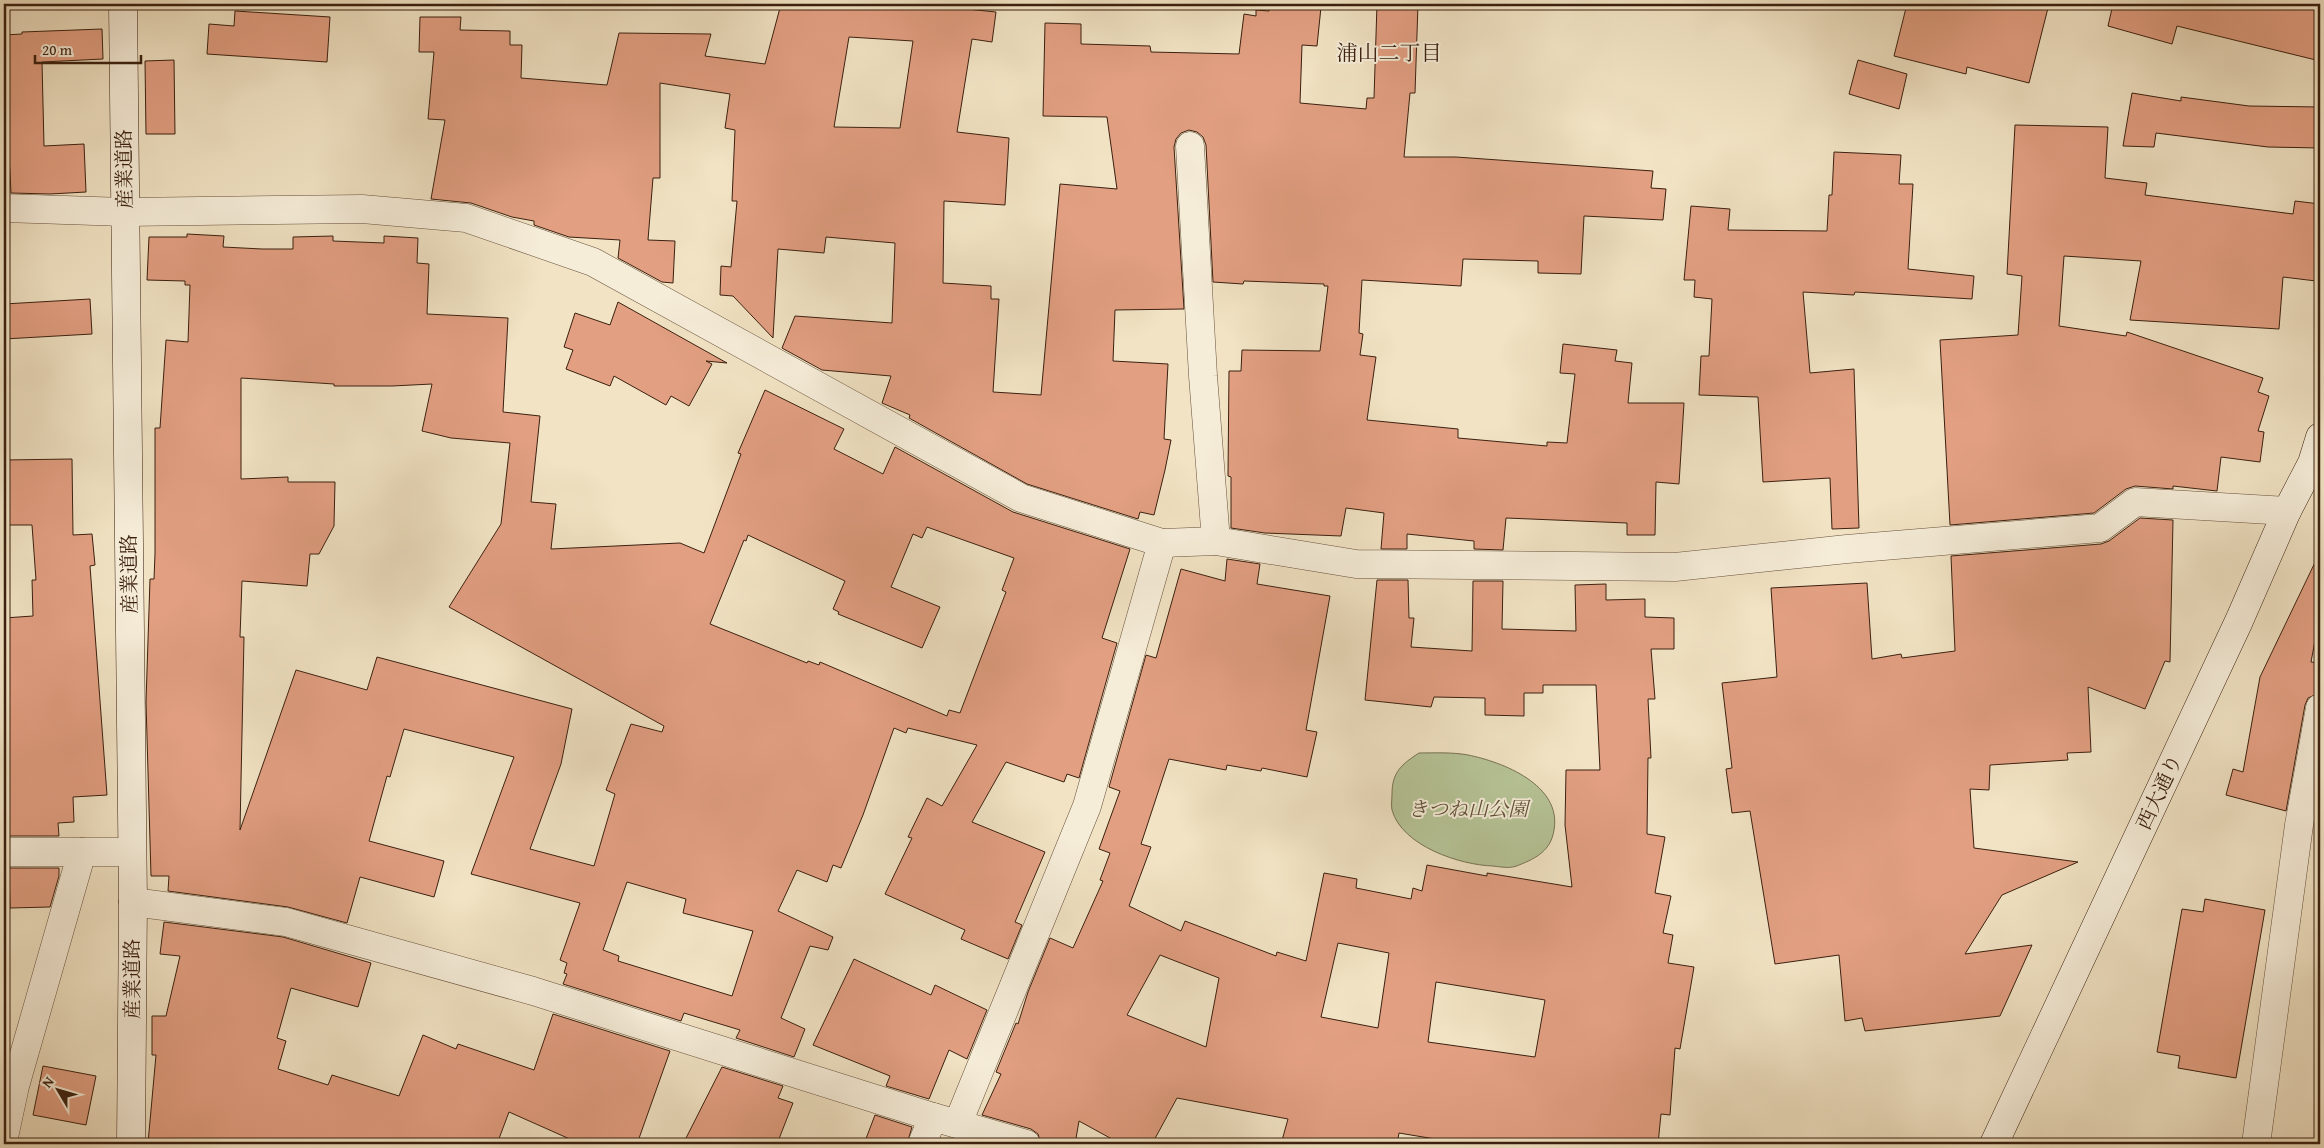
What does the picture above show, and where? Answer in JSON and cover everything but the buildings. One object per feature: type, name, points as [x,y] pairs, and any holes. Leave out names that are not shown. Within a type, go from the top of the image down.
[{"type":"street","name":"産業道路","points":[[123,4],[132,852],[131,1144]]},
{"type":"street","points":[[1190,146],[1203,376],[1216,541]]},
{"type":"street","points":[[4,208],[125,212],[362,209],[466,218],[593,262],[1021,498],[1162,543],[1216,541],[1356,564],[1675,567],[1847,549],[2100,528],[2135,502],[2287,511]]},
{"type":"street","name":"西大通り","points":[[1994,1144],[2239,621],[2287,511],[2316,466],[2320,438]]},
{"type":"street","points":[[922,1144],[945,1120],[1087,806],[1162,543]]},
{"type":"street","points":[[2256,1144],[2298,825],[2320,708]]},
{"type":"street","points":[[4,852],[132,852]]},
{"type":"street","points":[[4,1137],[15,1086],[82,852]]},
{"type":"street","points":[[132,902],[286,922],[533,991],[1026,1144]]},
{"type":"green space","name":"きつね山公園","points":[[1419,753],[1450,753],[1482,758],[1513,770],[1527,778],[1540,788],[1549,800],[1554,814],[1554,830],[1550,843],[1532,859],[1513,867],[1506,867],[1465,862],[1434,851],[1420,843],[1407,834],[1398,823],[1392,810],[1392,786],[1396,774],[1403,765]]},
{"type":"district","name":"浦山二丁目","points":[[1389,53]]}]
